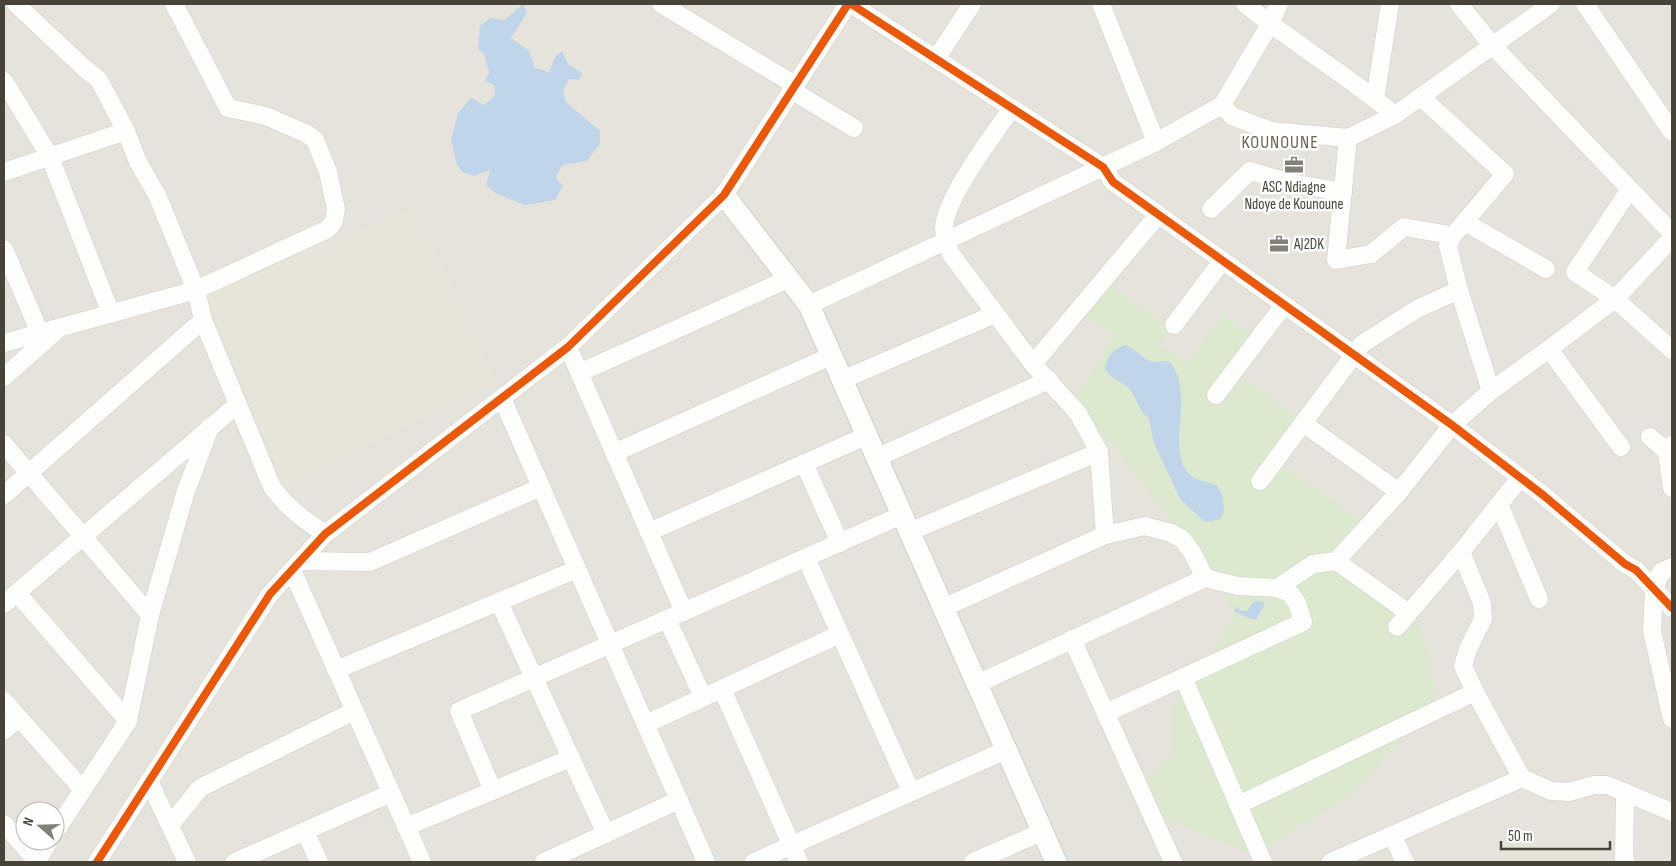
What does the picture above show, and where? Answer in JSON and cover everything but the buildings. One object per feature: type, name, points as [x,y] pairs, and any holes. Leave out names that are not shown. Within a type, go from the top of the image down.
[{"type":"street","points":[[16,4],[99,80],[126,131],[138,162],[157,195],[196,290],[204,320],[272,487],[292,511],[324,534]]},
{"type":"street","points":[[4,343],[196,290],[328,230],[334,221],[336,209],[328,172],[315,140],[307,134],[266,116],[228,108],[174,4]]},
{"type":"street","points":[[660,4],[793,87],[854,128]]},
{"type":"street","points":[[97,862],[270,594],[324,534],[568,347],[724,195],[849,4],[1103,168],[1113,182],[1452,425],[1625,564],[1636,570],[1672,608]]},
{"type":"street","points":[[936,59],[972,4]]},
{"type":"street","points":[[1101,4],[1156,142]]},
{"type":"street","points":[[1245,4],[1395,115]]},
{"type":"street","points":[[809,305],[1103,168],[1156,142],[1222,105],[1270,24],[1279,4]]},
{"type":"street","points":[[1375,99],[1390,4]]},
{"type":"street","points":[[1459,4],[1492,45],[1672,233]]},
{"type":"street","points":[[1222,105],[1232,116],[1271,131],[1348,138],[1395,115],[1551,4]]},
{"type":"street","points":[[1585,4],[1666,110],[1672,132]]},
{"type":"street","points":[[4,81],[50,157],[111,314]]},
{"type":"street","points":[[1420,97],[1505,174],[1451,238],[1449,243],[1449,251],[1460,290],[1491,391]]},
{"type":"street","points":[[1012,108],[962,182],[948,212],[944,227],[945,240],[951,254],[1033,364],[1078,413],[1098,452],[1105,535]]},
{"type":"street","points":[[4,172],[126,131]]},
{"type":"street","points":[[1348,138],[1336,260],[1371,254],[1404,227],[1444,234],[1451,238]]},
{"type":"street","points":[[1211,209],[1250,171],[1295,184],[1343,192]]},
{"type":"street","points":[[1630,188],[1575,272],[1615,298],[1672,350]]},
{"type":"street","points":[[724,195],[809,305],[1056,862]]},
{"type":"street","points":[[1033,364],[1158,215]]},
{"type":"street","points":[[1465,222],[1546,269]]},
{"type":"street","points":[[1277,588],[1313,564],[1336,561],[1399,492],[1452,425],[1491,391],[1615,298],[1672,238]]},
{"type":"street","points":[[4,249],[40,333]]},
{"type":"street","points":[[1174,324],[1222,261]]},
{"type":"street","points":[[579,372],[788,279]]},
{"type":"street","points":[[1260,481],[1362,344],[1417,309],[1460,290]]},
{"type":"street","points":[[1216,395],[1284,304]]},
{"type":"street","points":[[842,380],[995,314]]},
{"type":"street","points":[[4,495],[204,320]]},
{"type":"street","points":[[4,377],[60,328]]},
{"type":"street","points":[[568,347],[684,612]]},
{"type":"street","points":[[1549,349],[1621,447]]},
{"type":"street","points":[[614,453],[831,356]]},
{"type":"street","points":[[876,458],[1049,380]]},
{"type":"street","points":[[502,398],[706,862]]},
{"type":"street","points":[[128,721],[10,599],[238,404]]},
{"type":"street","points":[[1303,423],[1399,492]]},
{"type":"street","points":[[65,816],[128,721],[150,615],[186,494],[210,427]]},
{"type":"street","points":[[649,532],[866,436]]},
{"type":"street","points":[[1650,437],[1671,451],[1672,488]]},
{"type":"street","points":[[4,444],[150,615]]},
{"type":"street","points":[[493,791],[459,712],[840,543],[906,524],[1098,452]]},
{"type":"street","points":[[804,463],[840,543]]},
{"type":"street","points":[[1397,627],[1461,552],[1520,478]]},
{"type":"street","points":[[296,566],[370,562],[541,487]]},
{"type":"street","points":[[1499,504],[1540,599]]},
{"type":"street","points":[[943,608],[1105,535],[1145,526],[1171,533],[1182,540],[1192,552],[1205,578]]},
{"type":"street","points":[[1461,552],[1482,603],[1483,612],[1483,619],[1468,649],[1463,666],[1475,692],[1522,778],[1551,791],[1569,792],[1594,785],[1607,785],[1672,812]]},
{"type":"street","points":[[806,558],[911,792]]},
{"type":"street","points":[[1336,561],[1409,613]]},
{"type":"street","points":[[296,566],[336,670],[422,862]]},
{"type":"street","points":[[1672,566],[1661,572],[1654,589],[1652,631],[1672,719]]},
{"type":"street","points":[[336,670],[577,569]]},
{"type":"street","points":[[976,684],[1205,578],[1238,586],[1277,588],[1290,593],[1297,603],[1304,622],[1106,713]]},
{"type":"street","points":[[499,602],[606,834]]},
{"type":"street","points":[[667,620],[703,697]]},
{"type":"street","points":[[646,724],[840,634]]},
{"type":"street","points":[[1072,639],[1173,862]]},
{"type":"street","points":[[1183,677],[1263,862]]},
{"type":"street","points":[[722,689],[799,862]]},
{"type":"street","points":[[1238,805],[1475,692]]},
{"type":"street","points":[[4,702],[82,790]]},
{"type":"street","points":[[170,825],[200,788],[354,711]]},
{"type":"street","points":[[4,731],[18,718]]},
{"type":"street","points":[[754,862],[1006,750]]},
{"type":"street","points":[[406,827],[571,758]]},
{"type":"street","points":[[1331,862],[1522,778]]},
{"type":"street","points":[[149,781],[187,862]]},
{"type":"street","points":[[1625,792],[1624,859],[1626,862]]},
{"type":"street","points":[[235,862],[391,793]]},
{"type":"street","points":[[544,862],[679,800]]},
{"type":"street","points":[[4,824],[37,862],[44,851]]},
{"type":"street","points":[[305,831],[319,862]]},
{"type":"street","points":[[974,862],[1042,832]]},
{"type":"street","points":[[1392,835],[1405,862]]},
{"type":"shaded area","points":[[4,4],[1672,4],[1672,862],[4,862]]},
{"type":"shaded area","points":[[416,208],[496,383],[284,486],[204,292]]},
{"type":"green space","points":[[1109,285],[1171,329],[1159,345],[1187,363],[1223,316],[1253,335],[1228,367],[1308,425],[1279,464],[1362,521],[1325,560],[1387,593],[1422,630],[1438,701],[1355,792],[1255,855],[1164,818],[1146,779],[1172,757],[1174,703],[1201,671],[1234,616],[1224,592],[1117,449],[1072,401],[1095,370],[1115,334],[1083,316]],"holes":[[[1143,357],[1154,363],[1171,363],[1178,377],[1181,386],[1180,453],[1189,475],[1202,480],[1166,470],[1154,443],[1148,417],[1142,412],[1128,387],[1108,374]],[[1258,601],[1265,603],[1259,618],[1252,620],[1235,612],[1237,608],[1247,611],[1252,603]]]},
{"type":"water","points":[[523,4],[527,13],[511,38],[529,51],[535,68],[549,72],[555,57],[562,51],[568,64],[582,73],[579,80],[569,79],[563,91],[566,102],[600,131],[600,144],[587,161],[562,165],[556,178],[563,186],[555,200],[525,205],[497,194],[486,185],[490,170],[474,176],[462,172],[457,165],[451,140],[458,113],[471,98],[484,105],[495,96],[494,85],[485,81],[489,73],[484,53],[478,49],[480,26],[490,18],[505,20]]},
{"type":"water","points":[[1125,345],[1150,361],[1170,362],[1177,375],[1181,389],[1179,435],[1182,463],[1191,476],[1217,485],[1223,496],[1224,512],[1221,518],[1211,522],[1204,521],[1180,499],[1154,443],[1148,417],[1142,412],[1128,387],[1108,374],[1105,369],[1111,354]]},
{"type":"water","points":[[1258,601],[1265,604],[1256,620],[1234,611],[1235,607],[1242,611],[1247,611],[1253,602]]},
{"type":"cycle path","points":[[97,862],[270,594],[325,534],[568,347],[724,195],[848,4]]},
{"type":"cycle path","points":[[851,4],[1103,167],[1113,182],[1452,425],[1543,495],[1625,564],[1636,570],[1672,608]]},
{"type":"place","name":"ASC Ndiagne Ndoye de Kounoune","points":[[1294,165]]},
{"type":"place","name":"AJ2DK","points":[[1279,244]]},
{"type":"district","name":"KOUNOUNE","points":[[1280,142]]}]
